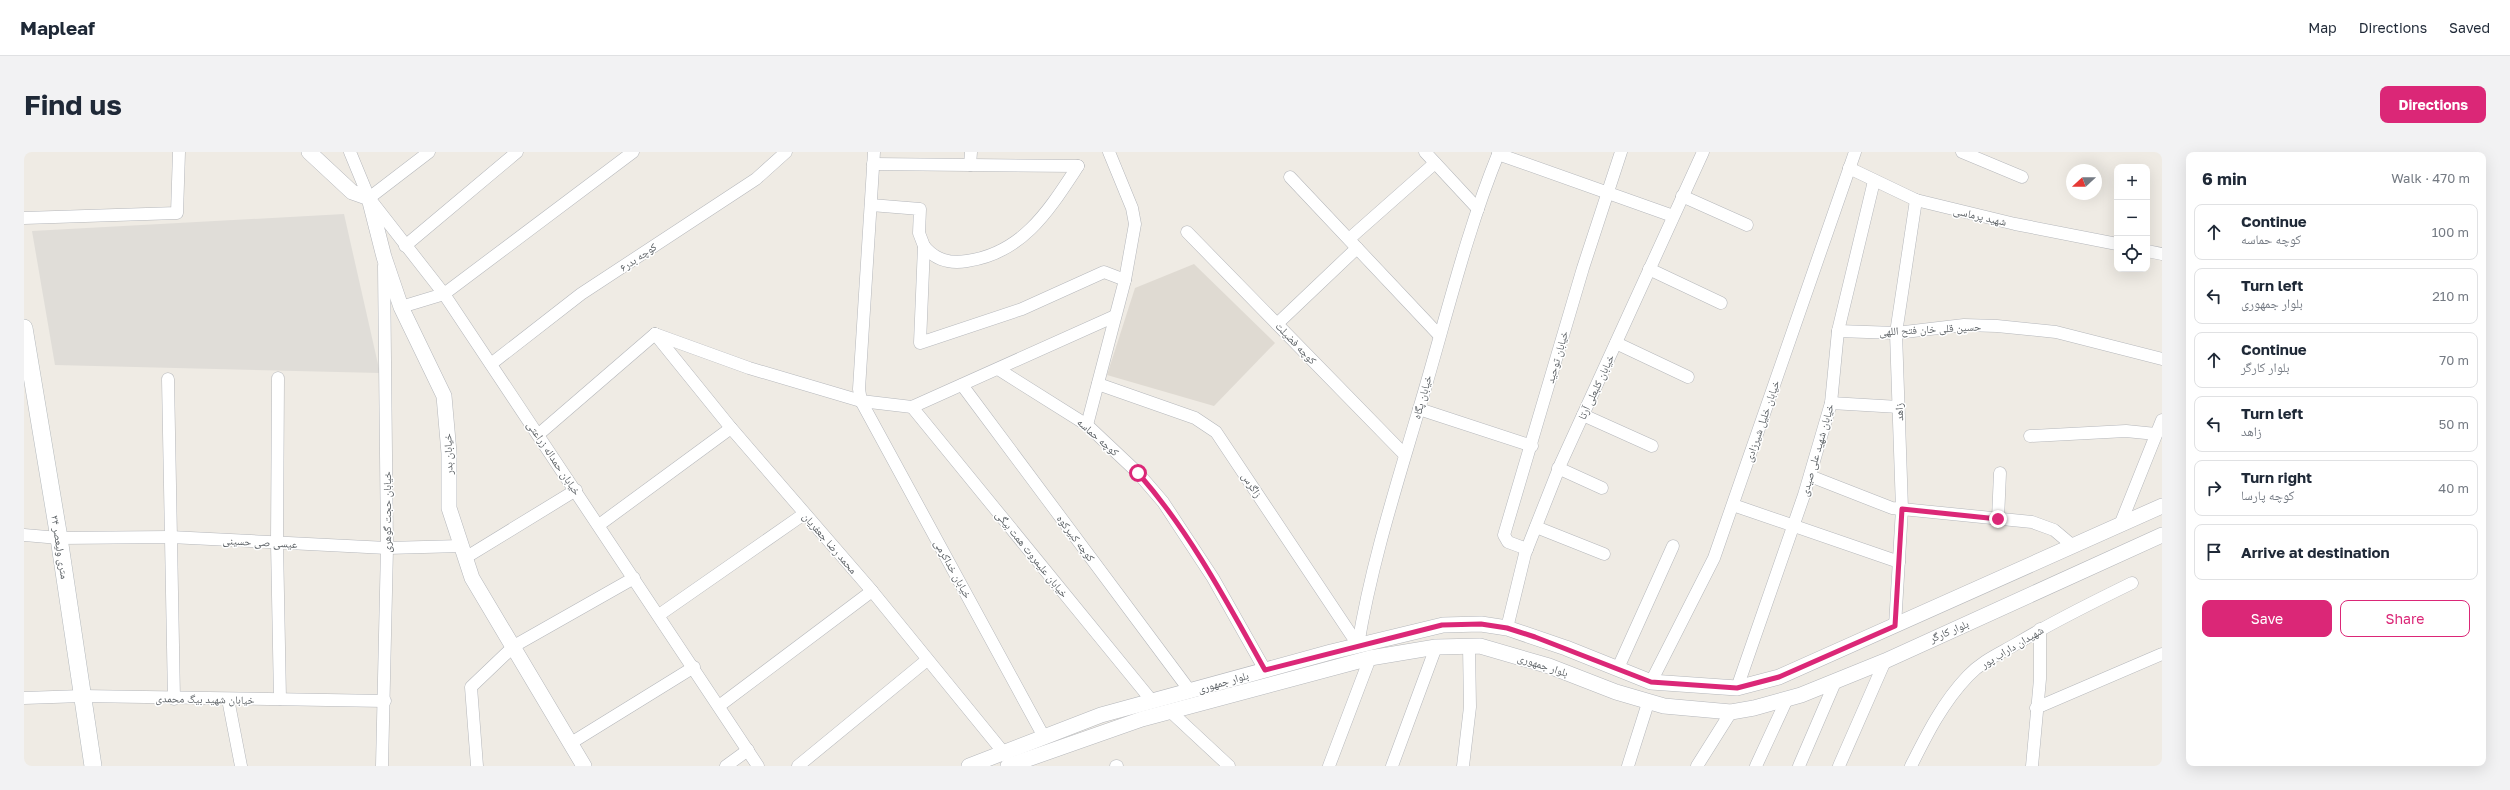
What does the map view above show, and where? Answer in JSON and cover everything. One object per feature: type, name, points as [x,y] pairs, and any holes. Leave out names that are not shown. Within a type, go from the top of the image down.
[{"type":"main road","name":"۲۴ متری ولیعصر","points":[[24,328],[59,538],[93,766]]},
{"type":"street","points":[[24,218],[177,213],[179,152]]},
{"type":"street","points":[[309,152],[352,192],[369,198],[429,152]]},
{"type":"street","name":"خیابان حمداله زراعتی","points":[[350,152],[369,198],[444,294],[539,434],[758,766]]},
{"type":"street","points":[[405,246],[505,155],[517,152]]},
{"type":"street","points":[[401,307],[444,294],[633,152]]},
{"type":"street","name":"کوچه بدر۶","points":[[491,364],[581,294],[756,179],[786,152]]},
{"type":"street","points":[[970,165],[971,152]]},
{"type":"street","points":[[1087,425],[1125,280],[1135,224],[1132,208],[1109,152]]},
{"type":"street","points":[[1425,152],[1478,210]]},
{"type":"street","name":"خیابان توحید","points":[[1527,549],[1508,542],[1504,535],[1532,446],[1583,268],[1621,152]]},
{"type":"street","name":"خیابان کلبعلی آرتا","points":[[1507,628],[1527,549],[1558,468],[1703,152]]},
{"type":"street","name":"خیابان خلیل شیرزادی","points":[[1651,682],[1714,558],[1855,152]]},
{"type":"street","points":[[1962,152],[2022,177]]},
{"type":"street","points":[[1498,153],[1673,216]]},
{"type":"street","name":"خیابان پگاه","points":[[1358,645],[1364,603],[1404,454],[1419,409],[1439,335],[1478,210],[1498,153]]},
{"type":"street","points":[[861,401],[859,389],[873,158],[970,165],[1078,166],[1053,204],[1014,245],[1001,252],[957,263],[933,257],[924,246],[919,233],[920,209],[871,204]]},
{"type":"street","points":[[1276,324],[1353,243],[1435,163]]},
{"type":"street","name":"شهید پرماسی","points":[[1849,168],[1916,200],[2015,224],[2114,243]]},
{"type":"street","points":[[1290,177],[1439,335]]},
{"type":"street","name":"خیابان شهید علی صیدی","points":[[1737,688],[1794,525],[1831,403],[1838,331],[1874,180]]},
{"type":"street","points":[[1682,196],[1747,225]]},
{"type":"street","name":"خیابان بدر","points":[[369,198],[384,257],[401,307],[444,396],[449,453],[449,508],[472,578],[514,646],[584,766]]},
{"type":"street","name":"زاهد","points":[[1895,626],[1902,509],[1896,333],[1916,200]]},
{"type":"street","name":"کوچه فضیلت","points":[[1187,232],[1404,454]]},
{"type":"street","points":[[924,246],[920,344],[1022,309],[1104,272],[1125,280]]},
{"type":"street","points":[[2150,252],[2162,254]]},
{"type":"street","name":"خیابان حجت گوهری","points":[[382,766],[385,701],[387,548],[384,257]]},
{"type":"street","points":[[1649,269],[1721,304]]},
{"type":"street","points":[[539,434],[655,334],[749,368],[861,401],[912,407],[1115,316]]},
{"type":"street","name":"حسین قلی خان فتح اللهی","points":[[1838,331],[1896,333],[1964,325],[1997,326],[2056,332],[2162,359]]},
{"type":"street","name":"محمد رضا جعفریان","points":[[655,334],[731,428],[872,591],[1006,759]]},
{"type":"street","points":[[1616,343],[1688,376]]},
{"type":"street","name":"کوچه حماسه","points":[[998,369],[1087,425],[1138,473],[1163,502],[1213,578],[1265,670]]},
{"type":"street","points":[[278,378],[277,543],[280,699]]},
{"type":"street","points":[[168,379],[174,699]]},
{"type":"street","name":"زاگرس","points":[[1098,384],[1195,418],[1216,432],[1358,645]]},
{"type":"street","name":"کوچه کبیرکوه","points":[[962,385],[1190,691]]},
{"type":"street","name":"خیابان خداکرمی","points":[[861,401],[1044,737]]},
{"type":"street","points":[[1831,403],[1898,407]]},
{"type":"street","name":"خیابان علیمروت همت بیگی","points":[[912,407],[1152,701]]},
{"type":"street","points":[[1419,409],[1532,446]]},
{"type":"street","points":[[1583,415],[1652,446]]},
{"type":"street","points":[[2120,525],[2162,420]]},
{"type":"street","points":[[599,525],[731,428]]},
{"type":"street","points":[[2030,436],[2126,431],[2156,434]]},
{"type":"street","points":[[1558,468],[1602,488]]},
{"type":"street","points":[[1998,519],[2000,473]]},
{"type":"street","points":[[1810,476],[1892,508],[2032,522],[2054,530],[2073,546]]},
{"type":"street","points":[[463,552],[576,490]]},
{"type":"street","points":[[1733,505],[1899,562]]},
{"type":"street","points":[[1697,766],[1732,712],[1737,688],[1779,677],[2162,506]]},
{"type":"street","points":[[659,615],[804,514]]},
{"type":"street","points":[[1536,527],[1604,554]]},
{"type":"street","name":"عیسی صی حسینی","points":[[24,535],[59,538],[170,537],[463,552]]},
{"type":"street","name":"بلوار کارگر","points":[[1732,712],[1787,699],[1885,661],[2162,535]]},
{"type":"street","points":[[1618,668],[1673,546]]},
{"type":"street","points":[[477,766],[471,687],[514,646],[634,578]]},
{"type":"street","name":"شهیدان داراب پور","points":[[1911,766],[1948,700],[1968,676],[1985,660],[2040,629],[2132,582]]},
{"type":"street","points":[[719,706],[872,591]]},
{"type":"street","points":[[1463,766],[1470,707],[1469,646],[1473,624]]},
{"type":"street","name":"بلوار جمهوری","points":[[1006,759],[1044,737],[1101,715],[1358,645],[1442,625],[1473,624],[1507,628],[1618,668],[1651,682],[1737,688]]},
{"type":"street","points":[[2032,766],[2036,708],[2040,679],[2040,629]]},
{"type":"street","name":"بلوار جمهوری","points":[[969,766],[1050,751],[1102,732],[1370,658],[1436,647],[1480,646],[1549,666],[1648,703],[1664,706],[1732,712]]},
{"type":"street","points":[[1392,766],[1436,647]]},
{"type":"street","points":[[2036,708],[2162,654]]},
{"type":"street","points":[[1329,766],[1370,658]]},
{"type":"street","points":[[798,766],[927,660]]},
{"type":"street","points":[[1839,766],[1885,661]]},
{"type":"street","points":[[571,743],[694,667]]},
{"type":"street","points":[[1799,766],[1836,680]]},
{"type":"street","points":[[1628,766],[1648,703],[1651,682]]},
{"type":"street","name":"خیابان شهید بیگ محمدی","points":[[24,698],[82,696],[174,699],[385,701]]},
{"type":"street","points":[[228,699],[241,766]]},
{"type":"street","points":[[1756,766],[1787,699]]},
{"type":"street","points":[[1171,712],[1229,766]]},
{"type":"street","points":[[1044,737],[1050,751]]},
{"type":"street","points":[[726,766],[748,750]]},
{"type":"shaded area","points":[[344,214],[380,373],[55,365],[32,231]]},
{"type":"shaded area","points":[[1194,264],[1275,343],[1214,406],[1107,375],[1135,288]]},
{"type":"route","points":[[1138,473],[1163,502],[1213,578],[1265,670],[1364,643],[1442,625],[1481,624],[1507,628],[1535,637],[1651,682],[1737,688],[1779,677],[1895,626],[1902,509],[1998,519]]}]
